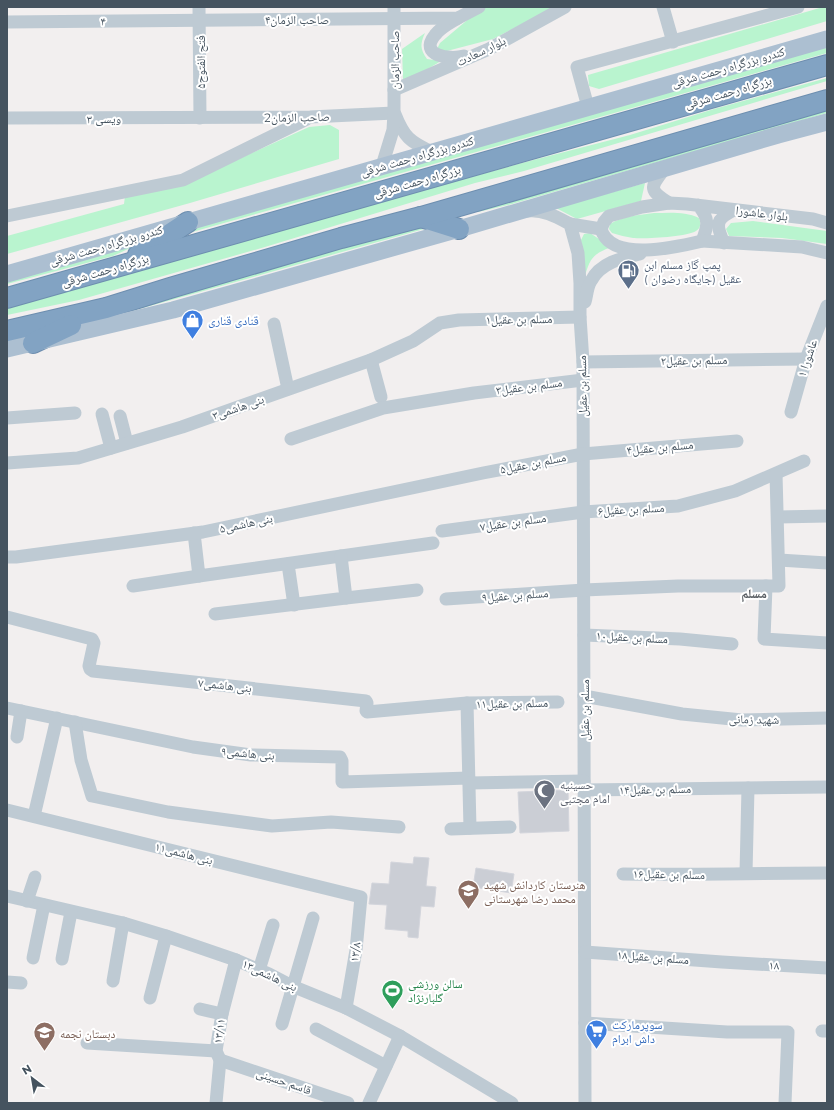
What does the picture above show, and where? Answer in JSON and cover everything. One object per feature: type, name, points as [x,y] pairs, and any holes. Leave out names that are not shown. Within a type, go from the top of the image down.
[{"type":"highway","name":"بزرگراه رحمت شرقی","points":[[7,298],[827,64]]},
{"type":"highway","points":[[7,331],[106,308],[340,238],[421,217],[827,100]]},
{"type":"highway","points":[[421,217],[459,229]]},
{"type":"highway","points":[[123,265],[188,222]]},
{"type":"highway","points":[[33,343],[106,308]]},
{"type":"main road","name":"کندرو بزرگراه رحمت شرقی","points":[[7,274],[827,39]]},
{"type":"main road","points":[[7,349],[173,310],[827,122]]},
{"type":"street","points":[[479,7],[442,28],[434,36],[431,42],[431,48],[433,52],[442,57],[458,58],[489,49]]},
{"type":"street","name":"بلوار سعادت","points":[[394,90],[489,49],[565,7]]},
{"type":"street","points":[[663,7],[673,42]]},
{"type":"street","points":[[588,107],[577,67],[798,7]]},
{"type":"street","name":"صاحب الزمان۴","points":[[200,13],[394,13]]},
{"type":"street","name":"۴","points":[[7,22],[200,13]]},
{"type":"street","name":"فتح الفتوح۵","points":[[200,13],[200,118]]},
{"type":"street","points":[[394,13],[458,18]]},
{"type":"street","name":"صاحب الزمان","points":[[382,166],[393,130],[394,13]]},
{"type":"street","points":[[394,113],[400,127],[413,143],[432,152]]},
{"type":"street","name":"2صاحب الزمان","points":[[200,118],[310,117],[394,113]]},
{"type":"street","points":[[7,216],[183,180],[310,117]]},
{"type":"street","name":"ویسی ۳","points":[[7,118],[200,118]]},
{"type":"street","points":[[665,168],[653,187],[656,195],[669,203]]},
{"type":"street","name":"بلوار عاشورا","points":[[601,229],[609,216],[642,207],[669,203],[698,205],[813,219],[827,223]]},
{"type":"street","points":[[698,205],[704,212],[707,222],[707,229],[702,242]]},
{"type":"street","points":[[515,212],[536,210],[554,216],[570,224],[601,229],[602,233],[609,242],[623,248],[660,250]]},
{"type":"street","points":[[724,243],[718,232],[718,223],[722,216],[734,210]]},
{"type":"street","name":"مسلم بن عقیل","points":[[570,224],[578,253],[583,362],[585,1103]]},
{"type":"street","points":[[580,317],[591,281],[602,267],[623,258],[702,242],[802,247],[827,253]]},
{"type":"street","name":"عاشورا ۱","points":[[791,412],[806,359],[827,306]]},
{"type":"street","name":"مسلم بن عقیل۱","points":[[459,320],[580,317]]},
{"type":"street","name":"بنی هاشمی۳","points":[[7,463],[78,458],[182,427],[371,360],[413,341],[440,323],[459,320]]},
{"type":"street","points":[[274,324],[288,389]]},
{"type":"street","name":"مسلم بن عقیل۲","points":[[583,362],[806,359]]},
{"type":"street","points":[[371,360],[381,397]]},
{"type":"street","name":"مسلم بن عقیل۳","points":[[291,439],[383,408],[474,393],[583,380]]},
{"type":"street","points":[[7,418],[75,413]]},
{"type":"street","points":[[102,414],[111,448]]},
{"type":"street","points":[[120,416],[127,443]]},
{"type":"street","name":"مسلم بن عقیل۴","points":[[583,454],[737,441]]},
{"type":"street","name":"مسلم بن عقیل۵","points":[[483,473],[583,454]]},
{"type":"street","name":"مسلم بن عقیل۶","points":[[583,512],[678,506],[735,491],[804,461]]},
{"type":"street","name":"بنی هاشمی۵","points":[[7,557],[16,558],[194,533],[483,473]]},
{"type":"street","points":[[776,474],[779,586],[766,586],[764,639],[827,643]]},
{"type":"street","name":"مسلم بن عقیل۷","points":[[442,531],[583,512]]},
{"type":"street","points":[[778,517],[827,516]]},
{"type":"street","points":[[194,533],[199,576]]},
{"type":"street","points":[[133,586],[433,543]]},
{"type":"street","points":[[341,556],[346,598]]},
{"type":"street","points":[[779,560],[827,563]]},
{"type":"street","points":[[288,564],[294,604]]},
{"type":"street","name":"مسلم بن عقیل۹","points":[[446,600],[584,590],[678,586],[766,586]]},
{"type":"street","points":[[215,614],[417,590]]},
{"type":"street","name":"بنی هاشمی۷","points":[[7,617],[92,638],[94,643],[89,666],[93,671],[366,701],[366,711],[368,712],[467,703]]},
{"type":"street","name":"مسلم بن عقیل۱۰","points":[[584,635],[680,639],[732,644]]},
{"type":"street","name":"شهید زمانی","points":[[584,696],[682,714],[742,720],[827,718]]},
{"type":"street","name":"مسلم بن عقیل۱۱","points":[[467,703],[558,702]]},
{"type":"street","points":[[467,703],[470,828]]},
{"type":"street","name":"بنی هاشمی۹","points":[[7,708],[193,747],[252,755],[340,757],[342,759],[342,782],[469,780]]},
{"type":"street","points":[[17,737],[21,711]]},
{"type":"street","points":[[34,816],[57,718]]},
{"type":"street","points":[[75,722],[81,760],[92,796],[168,812],[272,826],[331,822],[399,828]]},
{"type":"street","name":"مسلم بن عقیل۱۴","points":[[469,780],[584,786],[701,789],[827,787]]},
{"type":"street","points":[[746,873],[748,788]]},
{"type":"street","name":"بنی هاشمی۱۱","points":[[7,811],[34,816],[361,897]]},
{"type":"street","points":[[450,829],[510,827]]},
{"type":"street","name":"مسلم بن عقیل۱۶","points":[[622,874],[715,875],[746,873],[827,873]]},
{"type":"street","points":[[27,901],[34,877]]},
{"type":"street","name":"بنی هاشمی۱۳","points":[[7,896],[123,923],[236,960],[292,986],[346,1008],[400,1036],[512,1103]]},
{"type":"street","name":"۱۳/۸","points":[[346,1008],[356,950],[361,897]]},
{"type":"street","points":[[33,958],[44,905]]},
{"type":"street","points":[[62,959],[71,912]]},
{"type":"street","points":[[282,1024],[312,918]]},
{"type":"street","points":[[113,981],[123,923]]},
{"type":"street","points":[[259,970],[273,925]]},
{"type":"street","points":[[150,998],[166,936]]},
{"type":"street","name":"مسلم بن عقیل۱۸","points":[[585,952],[722,962]]},
{"type":"street","name":"۱۳/۱۱","points":[[216,1103],[218,1055],[222,1014],[236,960]]},
{"type":"street","name":"۱۸","points":[[722,962],[827,968]]},
{"type":"street","points":[[7,982],[21,983]]},
{"type":"street","points":[[200,1009],[222,1014]]},
{"type":"street","points":[[585,1023],[727,1032],[788,1032],[785,1103]]},
{"type":"street","points":[[316,1029],[386,1066]]},
{"type":"street","points":[[369,1103],[400,1036]]},
{"type":"street","name":"قاسم حسینی","points":[[87,1043],[218,1055],[348,1103]]},
{"type":"green space","points":[[486,7],[555,7],[493,39],[443,52],[437,49],[440,43],[478,11]]},
{"type":"green space","points":[[827,7],[827,21],[599,89],[589,86],[588,75]]},
{"type":"green space","points":[[425,33],[422,40],[422,49],[427,59],[441,61],[406,82],[403,79],[402,49]]},
{"type":"green space","points":[[827,46],[827,53],[178,236],[193,227]]},
{"type":"green space","points":[[827,78],[827,81],[524,171],[475,183],[265,247],[79,300],[7,315],[7,306],[518,164],[630,135],[714,109]]},
{"type":"green space","points":[[827,109],[827,113],[512,204],[478,212],[462,212]]},
{"type":"green space","points":[[330,125],[339,130],[339,159],[190,203],[7,254],[7,236],[124,204],[125,196],[177,187],[309,127]]},
{"type":"green space","points":[[645,183],[641,201],[577,219],[556,208]]},
{"type":"green space","points":[[654,213],[688,214],[699,218],[700,227],[696,231],[684,235],[646,238],[622,236],[612,233],[609,229],[610,224],[620,219]]},
{"type":"green space","points":[[753,221],[827,231],[827,244],[782,238],[729,236],[726,229],[731,223]]},
{"type":"green space","points":[[421,225],[431,227],[82,325],[104,316]]},
{"type":"green space","points":[[590,233],[611,247],[592,258],[584,279],[581,240],[584,234]]},
{"type":"green space","points":[[156,236],[113,256],[7,284],[7,274]]},
{"type":"building","name":"حسینیه امام مجتبی","points":[[568,790],[569,831],[520,833],[518,792]]},
{"type":"building","points":[[414,857],[429,858],[426,886],[436,887],[434,907],[421,906],[418,938],[408,937],[408,931],[385,929],[387,905],[369,904],[372,883],[389,884],[391,862],[413,864]]},
{"type":"building","points":[[476,868],[514,874],[511,893],[473,887]]},
{"type":"place","name":"پمپ گاز مسلم ابن عقیل (جایگاه رضوان )","points":[[628,290]]},
{"type":"place","name":"قنادی قناری","points":[[192,340]]},
{"type":"place","name":"حسینیه امام مجتبی","points":[[544,810]]},
{"type":"place","name":"هنرستان کاردانش شهید محمد رضا شهرستانی","points":[[469,910]]},
{"type":"place","name":"سالن ورزشی گلبارنژاد","points":[[393,1010]]},
{"type":"place","name":"سوپرمارکت داش ابرام","points":[[597,1050]]},
{"type":"place","name":"دبستان نجمه","points":[[44,1052]]},
{"type":"district","name":"مسلم","points":[[754,593]]}]
